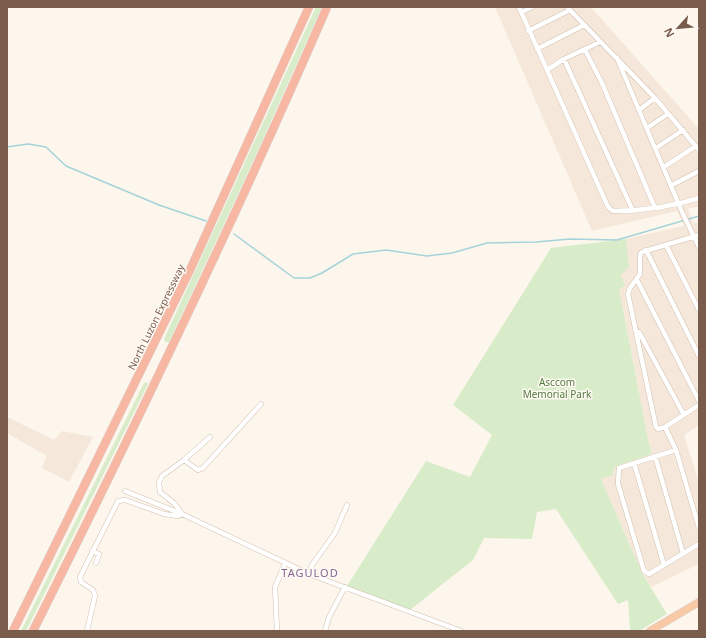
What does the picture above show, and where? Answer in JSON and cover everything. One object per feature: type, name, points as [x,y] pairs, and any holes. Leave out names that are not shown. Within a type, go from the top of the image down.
[{"type":"highway","name":"North Luzon Expressway","points":[[13,631],[187,277],[309,7]]},
{"type":"highway","points":[[33,631],[156,382],[328,7]]},
{"type":"highway","points":[[650,631],[699,602]]},
{"type":"street","points":[[519,7],[528,31],[608,207],[613,211],[633,211],[680,204],[699,198]]},
{"type":"street","points":[[522,12],[532,7]]},
{"type":"street","points":[[528,31],[568,8],[655,98],[698,148],[664,167]]},
{"type":"street","points":[[537,49],[584,25]]},
{"type":"street","points":[[547,70],[564,59],[600,42]]},
{"type":"street","points":[[585,50],[602,83],[655,208]]},
{"type":"street","points":[[617,58],[672,185],[682,212],[689,226],[696,235],[699,247]]},
{"type":"street","points":[[564,59],[633,211]]},
{"type":"street","points":[[639,110],[655,98]]},
{"type":"street","points":[[647,128],[668,114]]},
{"type":"street","points":[[656,148],[684,130]]},
{"type":"street","points":[[672,185],[699,171]]},
{"type":"street","points":[[696,235],[646,250],[640,254],[641,271],[637,280],[630,288],[628,294],[637,329],[654,423],[658,429],[665,427],[699,405]]},
{"type":"street","points":[[666,245],[699,310]]},
{"type":"street","points":[[646,250],[699,356]]},
{"type":"street","points":[[637,280],[699,401]]},
{"type":"street","points":[[637,329],[684,415]]},
{"type":"street","points":[[184,460],[198,470],[203,468],[261,404]]},
{"type":"street","points":[[665,427],[676,450],[699,528]]},
{"type":"street","points":[[182,514],[180,510],[160,492],[159,482],[162,476],[184,460],[210,437]]},
{"type":"street","points":[[676,450],[619,468],[618,484],[644,571],[649,574],[699,544]]},
{"type":"street","points":[[655,456],[683,553]]},
{"type":"street","points":[[634,463],[664,565]]},
{"type":"street","points":[[125,491],[182,514],[285,564],[461,631]]},
{"type":"street","points":[[87,631],[95,596],[93,590],[82,582],[80,577],[116,504],[121,500],[164,514],[178,516],[182,514]]},
{"type":"street","points":[[309,574],[312,565],[335,533],[347,505]]},
{"type":"street","points":[[92,551],[99,554],[96,563]]},
{"type":"street","points":[[277,631],[276,587],[285,564]]},
{"type":"street","points":[[325,631],[329,618],[344,587]]},
{"type":"shaded area","points":[[495,7],[591,7],[699,129],[699,206],[688,209],[694,223],[699,222],[699,425],[684,435],[699,483],[699,564],[651,587],[642,573],[601,479],[614,467],[652,454],[619,289],[627,247],[626,239],[684,226],[677,211],[592,231]]},
{"type":"shaded area","points":[[7,417],[54,440],[62,431],[93,437],[69,482],[42,468],[47,456],[7,433]]},
{"type":"green space","points":[[316,7],[322,7],[252,164],[169,342],[165,342],[164,339]]},
{"type":"green space","name":"Asccom Memorial Park","points":[[626,239],[629,267],[621,275],[625,286],[619,289],[652,454],[614,467],[613,475],[601,479],[642,573],[667,614],[639,631],[630,631],[628,600],[618,604],[556,509],[537,512],[532,539],[484,538],[473,560],[410,610],[347,586],[426,461],[470,477],[492,435],[453,405],[551,248]]},
{"type":"green space","points":[[147,382],[148,384],[26,631],[21,631],[144,383]]},
{"type":"waterway","points":[[7,147],[28,144],[46,147],[66,166],[159,205],[206,221]]},
{"type":"waterway","points":[[234,234],[294,278],[310,278],[322,273],[353,254],[386,250],[427,256],[452,253],[487,243],[536,242],[570,239],[617,240],[699,216]]},
{"type":"district","name":"TAGULOD","points":[[310,573]]}]
